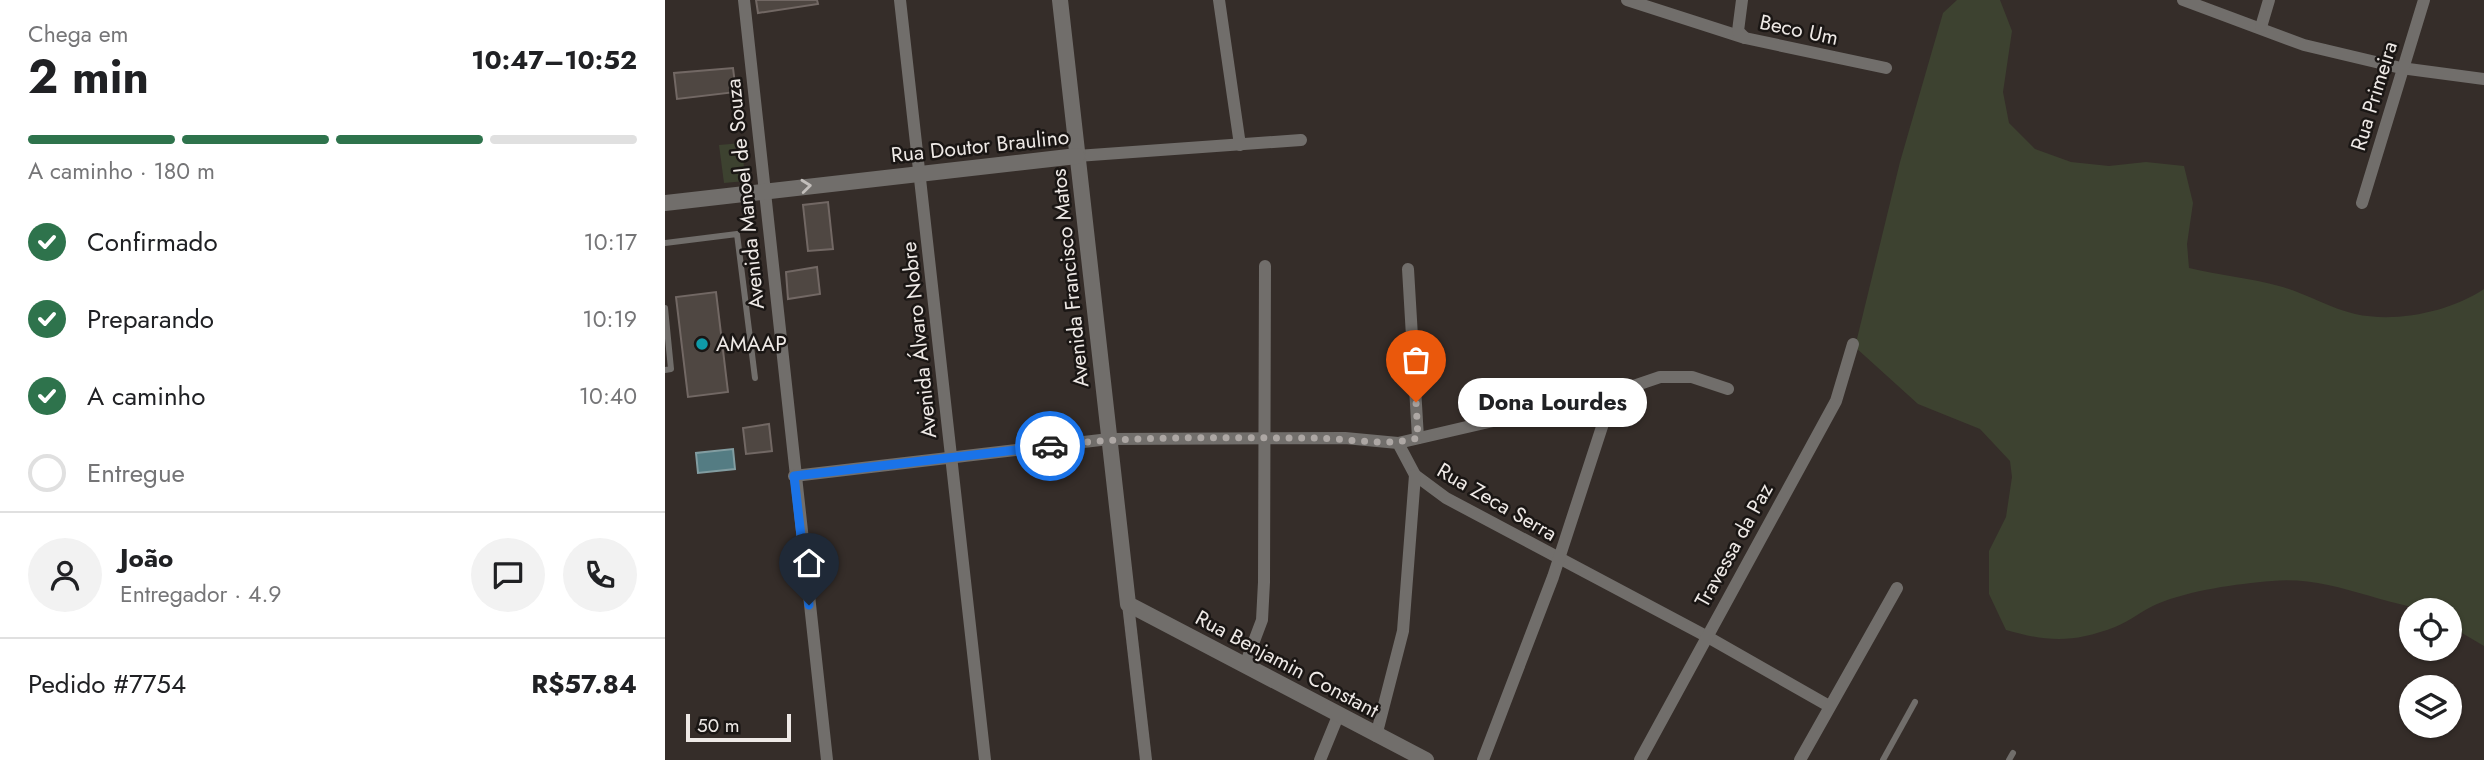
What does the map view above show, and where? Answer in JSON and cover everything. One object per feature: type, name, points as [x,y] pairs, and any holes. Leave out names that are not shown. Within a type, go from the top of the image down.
[{"type":"street","name":"Avenida Manoel de Souza","points":[[744,0],[827,760]]},
{"type":"street","name":"Avenida Álvaro Nobre","points":[[900,0],[985,760]]},
{"type":"street","name":"Avenida Francisco Matos","points":[[1059,0],[1146,760]]},
{"type":"street","points":[[1219,0],[1240,145]]},
{"type":"street","points":[[1627,0],[1745,38]]},
{"type":"street","name":"Beco Um","points":[[1742,0],[1738,31],[1745,38],[1886,68]]},
{"type":"street","points":[[2183,0],[2304,45],[2401,68],[2484,79]]},
{"type":"street","points":[[2260,27],[2269,0]]},
{"type":"street","name":"Rua Primeira","points":[[2362,203],[2401,68],[2424,0]]},
{"type":"street","name":"Rua Doutor Braulino","points":[[665,203],[1077,156],[1301,141]]},
{"type":"street","points":[[1245,665],[1263,611],[1265,266]]},
{"type":"street","points":[[1408,269],[1418,438]]},
{"type":"street","name":"Travessa da Paz","points":[[1640,760],[1836,401],[1853,344]]},
{"type":"street","points":[[794,476],[1109,439],[1345,438],[1398,443],[1613,393],[1672,376],[1692,377],[1728,389]]},
{"type":"street","points":[[1483,760],[1557,559],[1613,393]]},
{"type":"street","name":"Rua Zeca Serra","points":[[1398,443],[1415,475],[1446,498],[1706,636],[1829,706]]},
{"type":"street","points":[[1376,736],[1403,631],[1415,475]]},
{"type":"street","points":[[1800,760],[1897,589]]},
{"type":"street","name":"Rua Benjamin Constant","points":[[1128,604],[1426,760]]},
{"type":"street","points":[[1320,760],[1338,716]]},
{"type":"lane","points":[[665,243],[737,234],[755,378]]},
{"type":"lane","points":[[665,309],[671,369],[665,370]]},
{"type":"lane","points":[[1884,760],[1915,702]]},
{"type":"lane","points":[[2009,760],[2013,753]]},
{"type":"green space","points":[[1957,0],[2000,0],[2012,31],[2003,92],[2009,123],[2035,149],[2071,162],[2109,166],[2146,162],[2184,166],[2193,203],[2187,244],[2189,268],[2279,286],[2345,311],[2371,316],[2422,314],[2455,304],[2484,289],[2484,646],[2462,633],[2462,598],[2399,598],[2399,603],[2318,583],[2295,581],[2244,584],[2184,595],[2157,604],[2115,627],[2086,636],[2048,639],[2006,630],[1989,594],[1989,551],[2006,517],[2012,477],[2010,461],[1980,429],[1918,404],[1855,347],[1900,162],[1943,13]]},
{"type":"green space","points":[[742,143],[745,181],[724,183],[719,145]]},
{"type":"water","points":[[733,449],[735,469],[698,473],[696,453]]},
{"type":"building","points":[[756,0],[817,0],[818,4],[758,13]]},
{"type":"building","points":[[733,68],[736,92],[677,99],[674,73]]},
{"type":"building","points":[[828,202],[833,249],[808,251],[803,205]]},
{"type":"building","points":[[817,267],[820,294],[788,299],[786,272]]},
{"type":"building","name":"AMAAP","points":[[716,292],[728,392],[688,397],[676,297]]},
{"type":"building","points":[[769,424],[772,451],[746,454],[743,428]]},
{"type":"way so far","points":[[1050,446],[1109,439],[1345,438],[1398,443],[1418,438],[1416,402]]},
{"type":"place","name":"AMAAP","points":[[702,344]]},
{"type":"place","name":"Dona Lourdes","points":[[1416,402]]},
{"type":"route","points":[[809,605],[794,476],[1050,446]]}]
